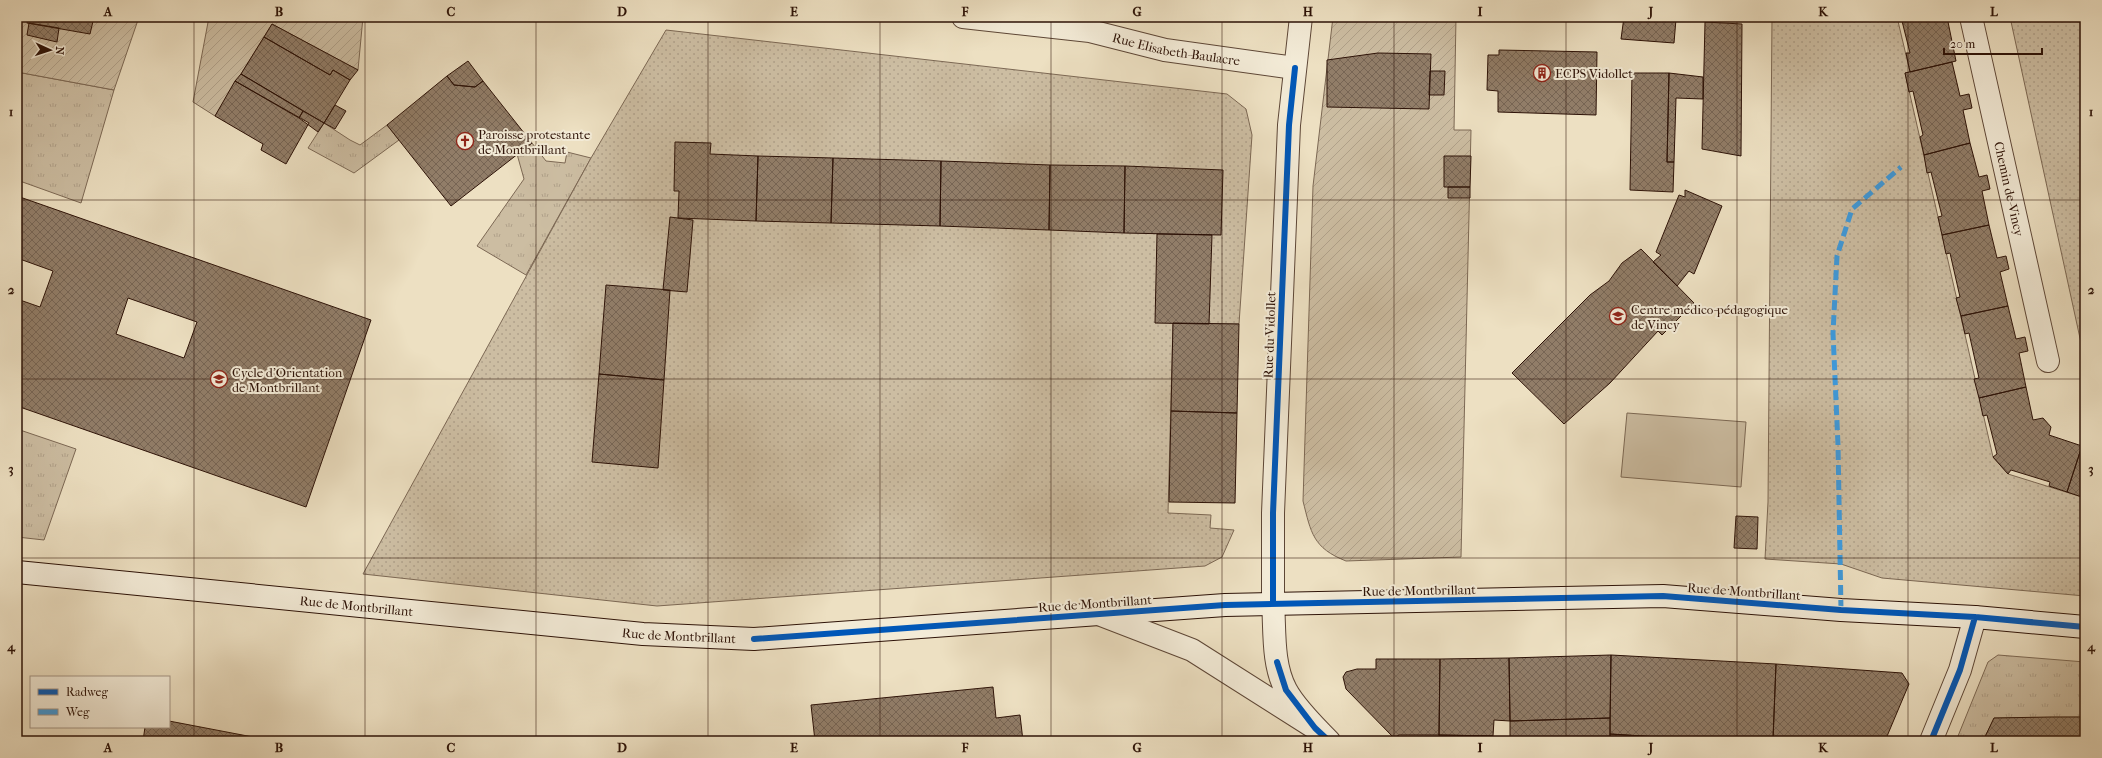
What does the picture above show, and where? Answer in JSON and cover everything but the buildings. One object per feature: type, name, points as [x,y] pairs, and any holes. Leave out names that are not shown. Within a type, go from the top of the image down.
[{"type":"main road","name":"Rue Elisabeth-Baulacre","points":[[963,17],[1090,31],[1165,50],[1295,68]]},
{"type":"main road","name":"Rue du Vidollet","points":[[1301,17],[1289,125],[1274,474],[1273,602],[1277,662],[1286,690],[1322,734]]},
{"type":"main road","name":"Chemin de-Vincy","points":[[1971,17],[2048,361]]},
{"type":"main road","name":"Rue de Montbrillant","points":[[17,572],[643,634],[754,639],[1096,613],[1273,602],[1663,596],[1841,610],[1975,617],[2085,627]]},
{"type":"main road","points":[[1096,613],[1192,650],[1322,734]]},
{"type":"main road","points":[[1932,741],[1960,670],[1975,617]]},
{"type":"green space","points":[[17,17],[139,17],[114,90],[17,72]]},
{"type":"green space","points":[[209,17],[363,17],[358,70],[272,24],[215,116],[193,102]]},
{"type":"green space","points":[[1333,17],[1456,17],[1454,130],[1471,130],[1461,557],[1346,561],[1326,551],[1320,545],[1311,531],[1303,501],[1313,186]]},
{"type":"green space","points":[[1772,17],[1897,17],[1910,72],[1905,73],[1993,457],[2008,474],[2085,498],[2085,596],[1882,578],[1841,564],[1765,559],[1768,502]]},
{"type":"green space","points":[[2010,17],[2085,17],[2085,352],[2083,352]]},
{"type":"green space","points":[[666,30],[1227,94],[1246,109],[1252,135],[1239,324],[1173,323],[1168,513],[1211,515],[1210,528],[1234,530],[1222,557],[1205,566],[657,606],[363,574],[591,158]]},
{"type":"green space","points":[[17,72],[114,90],[81,203],[17,180]]},
{"type":"green space","points":[[324,123],[360,145],[387,125],[399,140],[354,173],[308,148]]},
{"type":"green space","points":[[532,143],[546,161],[565,163],[567,152],[591,158],[526,275],[477,246],[524,179],[517,154]]},
{"type":"green space","points":[[1627,413],[1746,422],[1741,487],[1621,477]]},
{"type":"green space","points":[[17,429],[76,449],[44,540],[17,537]]},
{"type":"green space","points":[[1998,655],[2085,662],[2085,717],[1994,718],[1983,741],[1956,741],[1988,662]]},
{"type":"marked path","points":[[1841,610],[1838,445],[1833,333],[1837,256],[1852,209],[1901,167]]},
{"type":"cycle path","points":[[1273,602],[1273,513],[1289,125],[1295,68]]},
{"type":"cycle path","points":[[754,639],[1225,605],[1663,596],[1841,610],[1975,617],[2085,627]]},
{"type":"cycle path","points":[[1931,741],[1960,670],[1975,617]]},
{"type":"cycle path","points":[[1277,662],[1286,690],[1315,728],[1329,741]]},
{"type":"place","name":"ECPS Vidollet","points":[[1542,73]]},
{"type":"place","name":"Paroisse protestante de Montbrillant","points":[[465,141]]},
{"type":"place","name":"Centre médico-pédagogique de Vincy","points":[[1618,316]]},
{"type":"place","name":"Cycle d'Orientation de Montbrillant","points":[[219,379]]}]
